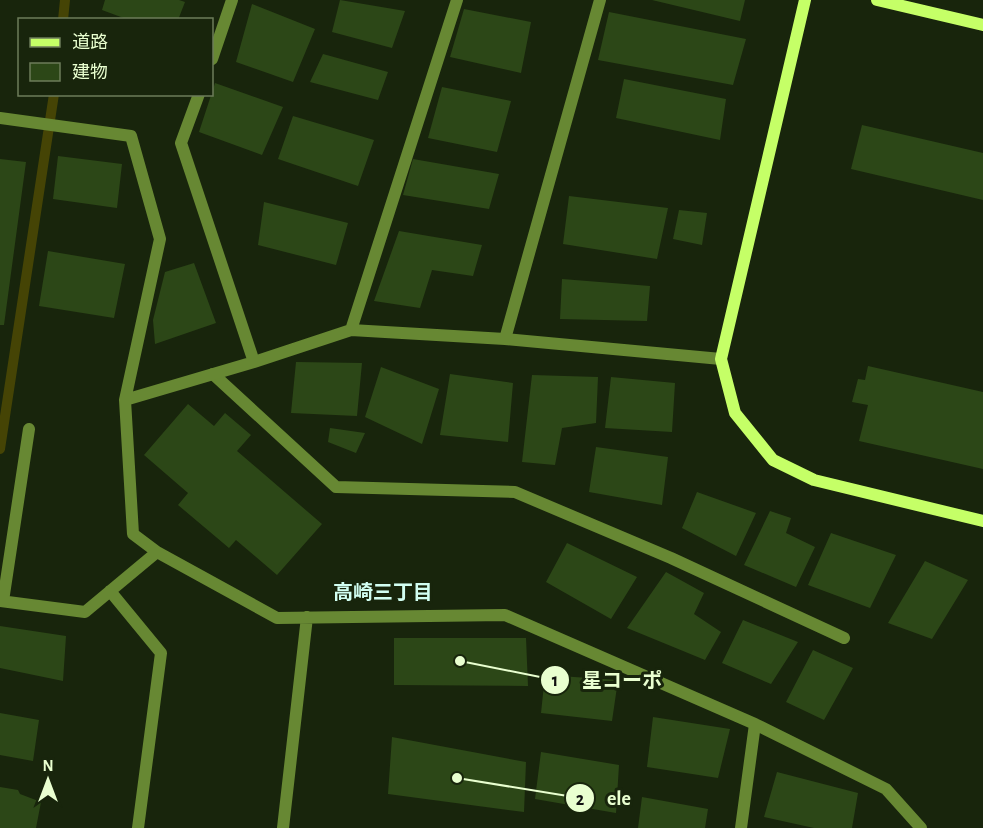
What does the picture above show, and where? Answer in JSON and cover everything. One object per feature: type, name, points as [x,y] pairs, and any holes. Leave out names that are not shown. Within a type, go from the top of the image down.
[{"type":"street","points":[[213,55],[232,0]]},
{"type":"street","points":[[351,330],[457,0]]},
{"type":"street","points":[[505,339],[600,0]]},
{"type":"street","points":[[805,0],[721,359],[735,413],[773,460],[814,480],[983,521]]},
{"type":"street","points":[[877,0],[983,25]]},
{"type":"street","points":[[198,96],[181,143],[254,362]]},
{"type":"street","points":[[0,118],[131,136],[160,239],[125,400],[133,534],[158,552],[277,618],[505,615],[755,724],[886,789],[921,828]]},
{"type":"street","points":[[125,400],[254,362],[351,330],[505,339],[721,359]]},
{"type":"street","points":[[213,374],[336,487],[515,492],[671,558],[844,638]]},
{"type":"street","points":[[29,429],[1,601],[85,612],[158,552]]},
{"type":"street","points":[[110,591],[161,653],[138,828]]},
{"type":"street","points":[[284,828],[307,617]]},
{"type":"street","points":[[741,828],[755,724]]},
{"type":"building","points":[[105,0],[179,0],[185,2],[179,18],[124,18],[102,10]]},
{"type":"building","points":[[340,0],[405,11],[392,48],[332,32]]},
{"type":"building","points":[[652,0],[745,0],[740,21]]},
{"type":"building","points":[[252,4],[315,29],[293,82],[236,62]]},
{"type":"building","points":[[464,9],[531,22],[521,73],[450,57]]},
{"type":"building","points":[[609,12],[746,39],[733,85],[598,60]]},
{"type":"building","points":[[323,54],[388,72],[378,100],[310,82]]},
{"type":"building","points":[[624,79],[726,99],[720,140],[616,118]]},
{"type":"building","points":[[215,83],[283,107],[262,155],[199,132],[211,96],[213,96]]},
{"type":"building","points":[[442,87],[511,101],[497,152],[428,138]]},
{"type":"building","points":[[293,116],[374,140],[358,186],[278,159]]},
{"type":"building","points":[[862,125],[983,153],[983,200],[851,169]]},
{"type":"building","points":[[58,156],[122,164],[117,208],[53,199]]},
{"type":"building","points":[[0,159],[26,162],[4,325],[0,325]]},
{"type":"building","points":[[413,159],[499,174],[489,209],[403,195]]},
{"type":"building","points":[[569,196],[668,208],[657,259],[563,244]]},
{"type":"building","points":[[264,202],[348,223],[336,265],[258,245]]},
{"type":"building","points":[[679,210],[707,213],[702,245],[673,239]]},
{"type":"building","points":[[399,231],[482,245],[473,276],[432,270],[420,308],[374,301]]},
{"type":"building","points":[[48,251],[125,264],[114,318],[39,306]]},
{"type":"building","points":[[194,263],[216,323],[155,344],[153,320],[165,272]]},
{"type":"building","points":[[562,279],[650,286],[647,321],[560,319]]},
{"type":"building","points":[[296,362],[362,363],[357,416],[291,413]]},
{"type":"building","points":[[868,366],[983,392],[983,469],[859,441],[868,405],[852,402],[858,379],[865,380]]},
{"type":"building","points":[[381,367],[439,389],[422,444],[365,417]]},
{"type":"building","points":[[450,374],[513,383],[508,442],[440,435]]},
{"type":"building","points":[[532,375],[598,377],[596,423],[562,428],[555,465],[522,462]]},
{"type":"building","points":[[611,377],[675,383],[672,432],[605,428]]},
{"type":"building","points":[[188,404],[214,426],[225,413],[251,435],[237,451],[322,524],[277,575],[236,540],[229,548],[178,505],[188,493],[144,455]]},
{"type":"building","points":[[330,428],[365,433],[356,453],[328,442]]},
{"type":"building","points":[[596,447],[668,457],[662,505],[589,492]]},
{"type":"building","points":[[697,492],[756,513],[736,556],[682,528]]},
{"type":"building","points":[[770,511],[791,518],[786,533],[815,547],[796,587],[744,565]]},
{"type":"building","points":[[831,533],[896,555],[870,608],[808,585]]},
{"type":"building","points":[[567,543],[637,577],[611,619],[546,582]]},
{"type":"building","points":[[925,561],[968,580],[932,639],[888,623]]},
{"type":"building","points":[[666,572],[704,593],[694,614],[721,632],[705,660],[627,628]]},
{"type":"building","points":[[743,620],[798,642],[771,684],[722,663]]},
{"type":"building","points":[[0,626],[66,636],[63,681],[0,668]]},
{"type":"building","points":[[394,638],[526,638],[528,686],[394,685]]},
{"type":"building","points":[[813,650],[853,668],[824,720],[786,702]]},
{"type":"building","points":[[545,675],[618,680],[612,721],[541,713]]},
{"type":"building","points":[[0,713],[39,720],[33,761],[0,755]]},
{"type":"building","points":[[653,717],[730,729],[718,778],[647,767]]},
{"type":"building","points":[[392,737],[526,762],[524,812],[388,794]]},
{"type":"building","points":[[541,752],[619,765],[616,813],[535,799]]},
{"type":"building","points":[[777,772],[858,793],[852,828],[814,828],[764,817]]},
{"type":"building","points":[[0,787],[18,790],[20,794],[41,802],[36,828],[0,828]]},
{"type":"building","points":[[642,797],[708,809],[705,828],[638,828]]},
{"type":"waterway","points":[[63,18],[65,0]]},
{"type":"waterway","points":[[0,449],[54,96]]},
{"type":"place","name":"星コーポ","points":[[460,661]]},
{"type":"place","name":"ele","points":[[457,778]]},
{"type":"district","name":"高崎三丁目","points":[[383,593]]}]
